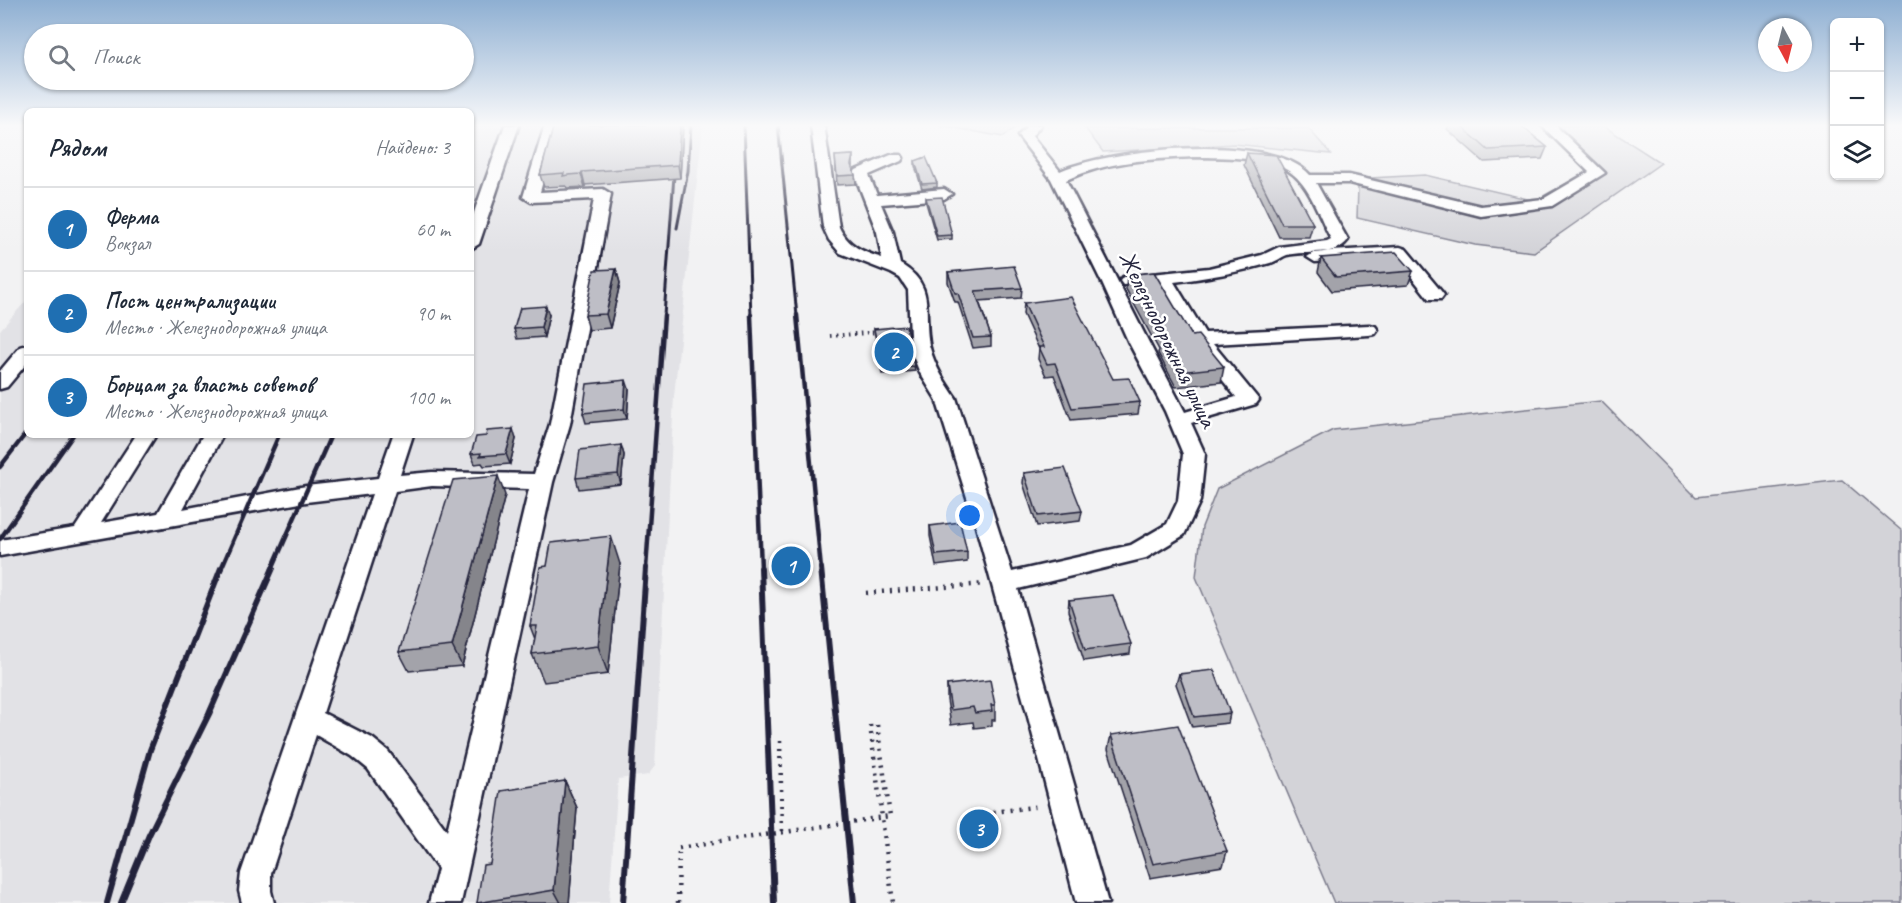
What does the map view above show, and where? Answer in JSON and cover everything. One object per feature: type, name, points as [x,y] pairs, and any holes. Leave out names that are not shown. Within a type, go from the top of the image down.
[{"type":"street","points":[[474,235],[497,167]]},
{"type":"street","points":[[446,903],[542,482],[560,424],[603,194],[531,197],[539,167]]},
{"type":"street","points":[[823,167],[831,227],[837,242],[843,249],[893,268],[914,284],[919,299],[918,328],[922,356],[937,386],[946,398],[1005,583],[1092,903]]},
{"type":"street","points":[[875,167],[861,173],[885,232],[893,268]]},
{"type":"street","name":"Железнодорожная улица","points":[[1005,583],[1138,552],[1176,529],[1189,501],[1194,454],[1179,420],[1137,341],[1112,283],[1058,178],[1049,167]]},
{"type":"street","points":[[1058,178],[1083,167]]},
{"type":"street","points":[[1268,259],[1279,252],[1331,246],[1340,240],[1306,179],[1293,167]]},
{"type":"street","points":[[1306,179],[1349,179],[1481,211],[1547,203],[1598,173],[1592,167]]},
{"type":"street","points":[[871,200],[944,194]]},
{"type":"street","points":[[1112,283],[1209,273],[1268,259],[1400,252],[1435,295]]},
{"type":"street","points":[[1164,279],[1199,339],[1249,400],[1179,420]]},
{"type":"street","points":[[1199,339],[1369,330]]},
{"type":"street","points":[[0,383],[24,355]]},
{"type":"street","points":[[82,536],[144,438]]},
{"type":"street","points":[[165,520],[211,438]]},
{"type":"street","points":[[258,903],[255,891],[256,873],[402,438]]},
{"type":"street","points":[[0,548],[82,536],[306,494],[385,484],[432,479],[542,482]]},
{"type":"street","points":[[307,717],[362,747],[378,760],[453,865]]},
{"type":"path","points":[[830,336],[918,328]]},
{"type":"path","points":[[866,593],[1005,583]]},
{"type":"path","points":[[678,903],[679,848],[782,832],[890,816],[874,725],[893,903]]},
{"type":"path","points":[[780,741],[782,832]]},
{"type":"path","points":[[979,829],[976,814],[1066,803]]},
{"type":"shaded area","points":[[474,167],[698,167],[674,396],[655,766],[648,775],[618,779],[609,903],[0,903],[0,330],[24,303],[24,438],[474,438]]},
{"type":"shaded area","points":[[1585,167],[1655,167],[1534,252],[1475,245],[1357,218],[1358,187],[1370,178],[1425,175],[1536,201],[1588,170]]},
{"type":"shaded area","points":[[1601,401],[1696,497],[1842,480],[1902,531],[1902,903],[1334,903],[1196,577],[1202,527],[1217,489],[1333,430]]},
{"type":"building","points":[[542,167],[649,167],[582,172],[563,176],[564,173],[540,175]]},
{"type":"building","points":[[836,167],[852,167],[855,175],[837,176]]},
{"type":"building","points":[[917,167],[930,167],[937,183],[922,184]]},
{"type":"building","points":[[1254,167],[1283,167],[1313,224],[1282,224]]},
{"type":"building","points":[[942,197],[952,235],[937,236],[926,198]]},
{"type":"building","points":[[1396,252],[1413,271],[1336,277],[1321,258]]},
{"type":"building","points":[[1014,266],[1022,288],[975,291],[991,337],[973,338],[958,293],[955,293],[948,272]]},
{"type":"building","points":[[616,269],[606,314],[585,315],[594,270]]},
{"type":"building","points":[[1154,272],[1192,336],[1198,335],[1224,367],[1179,372],[1127,275]]},
{"type":"building","points":[[1071,297],[1113,379],[1129,378],[1140,402],[1072,408],[1055,363],[1047,364],[1039,347],[1044,347],[1024,303]]},
{"type":"building","points":[[546,306],[541,327],[514,329],[520,308]]},
{"type":"building","points":[[906,326],[914,366],[882,369],[874,329]]},
{"type":"building","points":[[626,380],[624,409],[583,413],[587,384]]},
{"type":"building","points":[[513,429],[506,454],[480,456],[481,453],[471,454],[476,437],[486,436],[487,431]]},
{"type":"building","points":[[621,445],[618,474],[576,478],[580,450]]},
{"type":"building","points":[[1065,468],[1082,511],[1038,516],[1024,473]]},
{"type":"building","points":[[498,476],[452,646],[399,652],[453,480]]},
{"type":"building","points":[[960,522],[967,552],[936,555],[930,526]]},
{"type":"building","points":[[611,536],[598,646],[532,654],[537,626],[530,626],[540,567],[547,566],[551,543]]},
{"type":"building","points":[[1113,595],[1131,644],[1085,650],[1069,600]]},
{"type":"building","points":[[1214,670],[1230,713],[1194,717],[1179,674]]},
{"type":"building","points":[[990,680],[995,705],[991,705],[992,711],[975,713],[973,707],[951,710],[947,685]]},
{"type":"building","points":[[1178,725],[1227,851],[1153,864],[1111,735]]},
{"type":"building","points":[[565,781],[554,890],[477,903],[483,865],[490,864],[501,791]]},
{"type":"railway","points":[[664,316],[675,167]]},
{"type":"railway","points":[[677,228],[688,167]]},
{"type":"railway","points":[[746,167],[751,316]]},
{"type":"railway","points":[[782,167],[797,316]]},
{"type":"railway","points":[[646,569],[664,315]]},
{"type":"railway","points":[[751,315],[761,569]]},
{"type":"railway","points":[[797,315],[821,569]]},
{"type":"railway","points":[[0,467],[24,436]]},
{"type":"railway","points":[[0,539],[71,438]]},
{"type":"railway","points":[[221,569],[278,438]]},
{"type":"railway","points":[[272,569],[330,438]]},
{"type":"railway","points":[[107,903],[150,750],[221,568]]},
{"type":"railway","points":[[121,903],[149,835],[209,714],[273,568]]},
{"type":"railway","points":[[623,903],[646,568]]},
{"type":"railway","points":[[761,568],[774,903]]},
{"type":"railway","points":[[821,568],[854,903]]},
{"type":"place","name":"Пост централизации","points":[[894,352]]},
{"type":"place","name":"Ферма","points":[[791,566]]},
{"type":"place","name":"Борцам за власть советов","points":[[979,829]]}]
